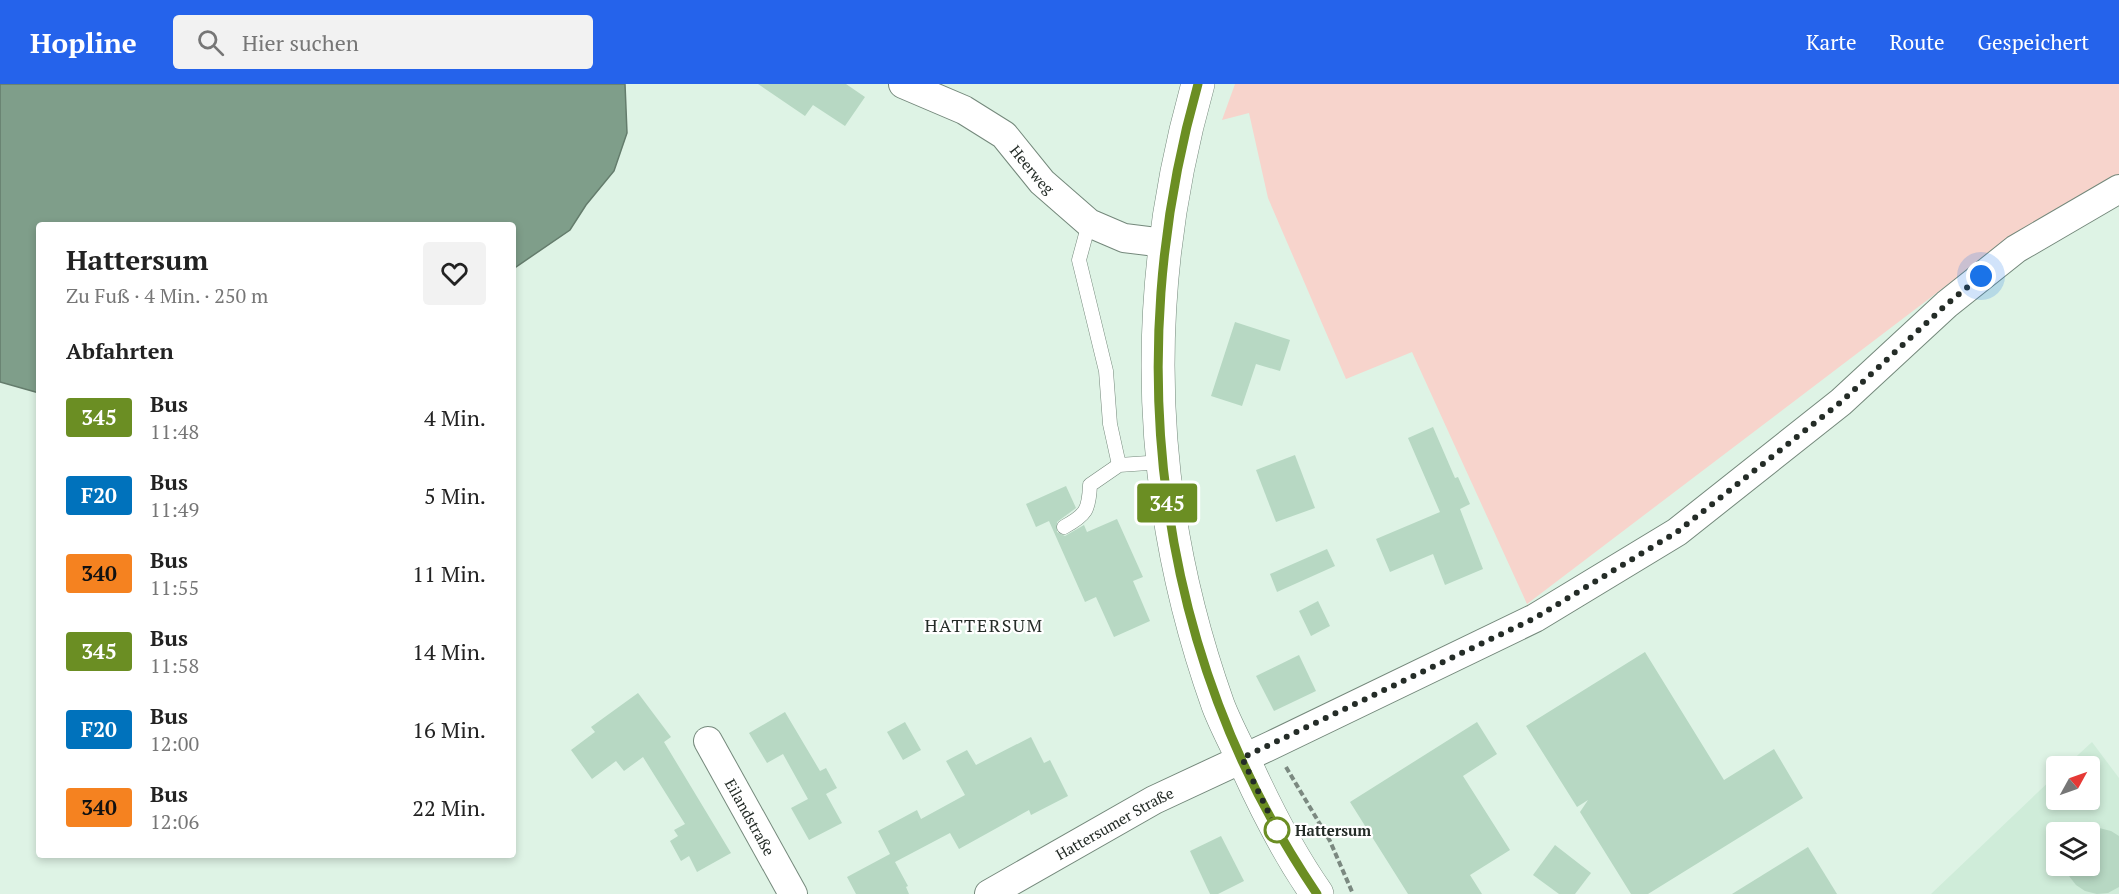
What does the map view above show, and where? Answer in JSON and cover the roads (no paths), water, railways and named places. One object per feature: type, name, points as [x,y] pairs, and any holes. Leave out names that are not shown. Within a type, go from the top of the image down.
[{"type":"main road","points":[[1198,84],[1185,129],[1173,185],[1164,243],[1159,315],[1158,389],[1162,462],[1176,557],[1186,600],[1219,706],[1257,752],[1278,830],[1317,894]]},
{"type":"street","name":"Heerweg","points":[[903,84],[964,110],[1004,135],[1042,182],[1089,223],[1124,238],[1164,243]]},
{"type":"street","name":"Hattersumer Straße","points":[[989,894],[1154,800],[1535,618],[1677,532],[1841,402],[1947,304],[2016,249],[2119,189]]},
{"type":"street","name":"Eilandstraße","points":[[708,741],[793,894]]},
{"type":"lane","points":[[1089,223],[1079,260],[1106,371],[1110,424],[1119,465]]},
{"type":"lane","points":[[1064,527],[1078,519],[1088,509],[1090,485],[1119,465],[1162,462]]},
{"type":"place","name":"Hattersum","points":[[1277,830]]},
{"type":"district","name":"HATTERSUM","points":[[984,625]]}]
